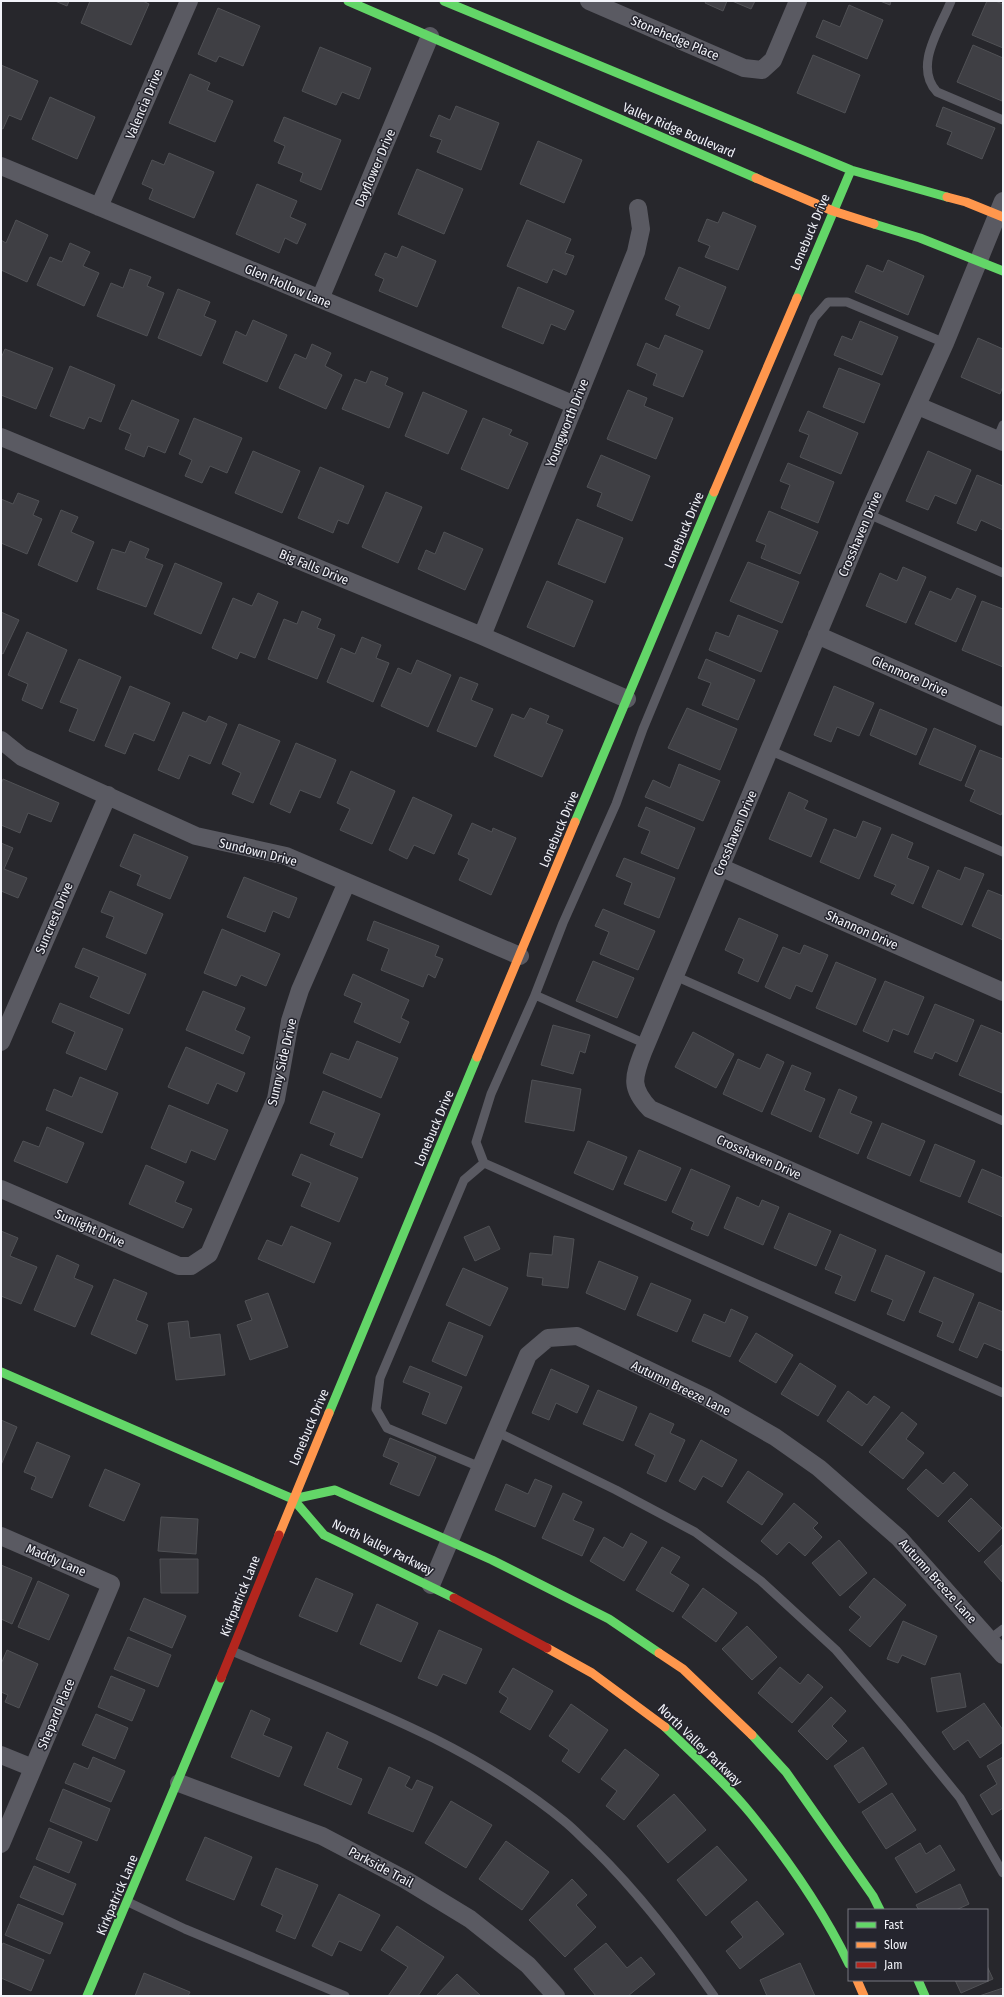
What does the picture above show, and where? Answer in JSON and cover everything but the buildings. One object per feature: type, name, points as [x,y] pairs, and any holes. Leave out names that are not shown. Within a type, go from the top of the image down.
[{"type":"street","name":"Valencia Drive","points":[[99,207],[189,1]]},
{"type":"street","name":"Valley Ridge Boulevard","points":[[348,1],[833,211],[920,238],[1003,271]]},
{"type":"street","points":[[444,1],[851,170],[1001,211]]},
{"type":"street","name":"Stonehedge Place","points":[[589,1],[744,68],[762,70],[773,60],[798,1]]},
{"type":"street","name":"Dayflower Drive","points":[[320,299],[430,36]]},
{"type":"street","name":"Glen Hollow Lane","points":[[1,166],[575,405]]},
{"type":"street","name":"Lonebuck Drive","points":[[293,1499],[627,699],[851,170]]},
{"type":"street","name":"Youngworth Drive","points":[[482,636],[636,252],[641,229],[638,208]]},
{"type":"street","name":"Crosshaven Drive","points":[[1001,211],[918,406],[868,514],[646,1044],[635,1073],[635,1088],[641,1099],[650,1109],[1003,1264]]},
{"type":"street","points":[[918,406],[1001,435]]},
{"type":"street","name":"Big Falls Drive","points":[[1,437],[482,636],[627,699]]},
{"type":"street","name":"Glenmore Drive","points":[[817,635],[1003,717]]},
{"type":"street","name":"Sundown Drive","points":[[1,740],[22,757],[196,836],[286,856],[520,956]]},
{"type":"street","name":"Suncrest Drive","points":[[1,1042],[108,795]]},
{"type":"street","name":"Shannon Drive","points":[[720,867],[1003,992]]},
{"type":"street","name":"Sunny Side Drive","points":[[179,1266],[191,1266],[201,1260],[209,1254],[215,1243],[276,1099],[290,1021],[300,990],[347,882]]},
{"type":"street","name":"Sunlight Drive","points":[[1,1189],[179,1266]]},
{"type":"street","name":"Autumn Breeze Lane","points":[[431,1585],[528,1355],[548,1338],[577,1336],[706,1398],[775,1437],[819,1468],[899,1538],[996,1634],[1003,1655]]},
{"type":"street","points":[[1,1372],[293,1499],[335,1490],[448,1542],[492,1560],[609,1619],[683,1669],[747,1730],[786,1772],[873,1896],[880,1909]]},
{"type":"street","name":"North Valley Parkway","points":[[293,1499],[324,1535],[431,1585],[592,1673],[659,1721],[709,1769],[750,1813],[808,1891],[835,1935],[848,1962]]},
{"type":"street","name":"Kirkpatrick Lane","points":[[87,1996],[179,1783],[293,1499]]},
{"type":"street","name":"Maddy Lane","points":[[1,1536],[111,1584]]},
{"type":"street","name":"Shepard Place","points":[[1,1844],[111,1584]]},
{"type":"street","points":[[1,1755],[33,1768]]},
{"type":"street","name":"Parkside Trail","points":[[179,1783],[322,1836],[406,1880],[470,1919],[528,1965],[556,1996]]},
{"type":"street","points":[[857,1981],[864,1996]]},
{"type":"street","points":[[918,1981],[925,1996]]},
{"type":"lane","points":[[951,1],[926,60],[927,75],[930,84],[937,92],[1003,120]]},
{"type":"lane","points":[[945,343],[848,302],[828,302],[814,318],[643,729],[616,804],[562,923],[535,995],[491,1094],[476,1142],[484,1162],[1003,1393]]},
{"type":"lane","points":[[868,514],[1003,573]]},
{"type":"lane","points":[[769,750],[1003,852]]},
{"type":"lane","points":[[675,976],[1003,1121]]},
{"type":"lane","points":[[535,995],[646,1044]]},
{"type":"lane","points":[[480,1468],[387,1428],[376,1409],[380,1378],[464,1180],[484,1162]]},
{"type":"lane","points":[[496,1431],[616,1490],[694,1532],[761,1581],[836,1650],[960,1798],[1003,1874]]},
{"type":"lane","points":[[232,1651],[421,1731],[490,1768],[565,1821],[618,1872],[675,1940],[714,1996]]},
{"type":"lane","points":[[128,1902],[184,1929],[345,1996]]},
{"type":"traffic: fast","points":[[348,1],[756,178]]},
{"type":"traffic: fast","points":[[444,1],[851,170],[947,197]]},
{"type":"traffic: fast","points":[[797,298],[851,170]]},
{"type":"traffic: fast","points":[[874,224],[920,238],[1003,271]]},
{"type":"traffic: fast","points":[[575,822],[714,492]]},
{"type":"traffic: fast","points":[[329,1413],[477,1057]]},
{"type":"traffic: fast","points":[[1,1372],[293,1499],[324,1535],[454,1598]]},
{"type":"traffic: fast","points":[[293,1499],[335,1490],[492,1560],[609,1619],[659,1653]]},
{"type":"traffic: fast","points":[[87,1996],[221,1678]]},
{"type":"traffic: fast","points":[[665,1727],[731,1791],[765,1831],[804,1886],[828,1924],[848,1962]]},
{"type":"traffic: fast","points":[[752,1735],[786,1772],[873,1896],[880,1909]]},
{"type":"traffic: fast","points":[[918,1981],[925,1996]]},
{"type":"traffic: slow","points":[[756,178],[833,211],[874,224]]},
{"type":"traffic: slow","points":[[947,197],[966,202],[1003,217]]},
{"type":"traffic: slow","points":[[714,492],[797,298]]},
{"type":"traffic: slow","points":[[477,1057],[575,822]]},
{"type":"traffic: slow","points":[[279,1535],[329,1413]]},
{"type":"traffic: slow","points":[[547,1648],[592,1673],[665,1727]]},
{"type":"traffic: slow","points":[[659,1653],[683,1669],[752,1735]]},
{"type":"traffic: slow","points":[[857,1981],[864,1996]]},
{"type":"traffic: jam","points":[[221,1678],[279,1535]]},
{"type":"traffic: jam","points":[[454,1598],[547,1648]]}]
